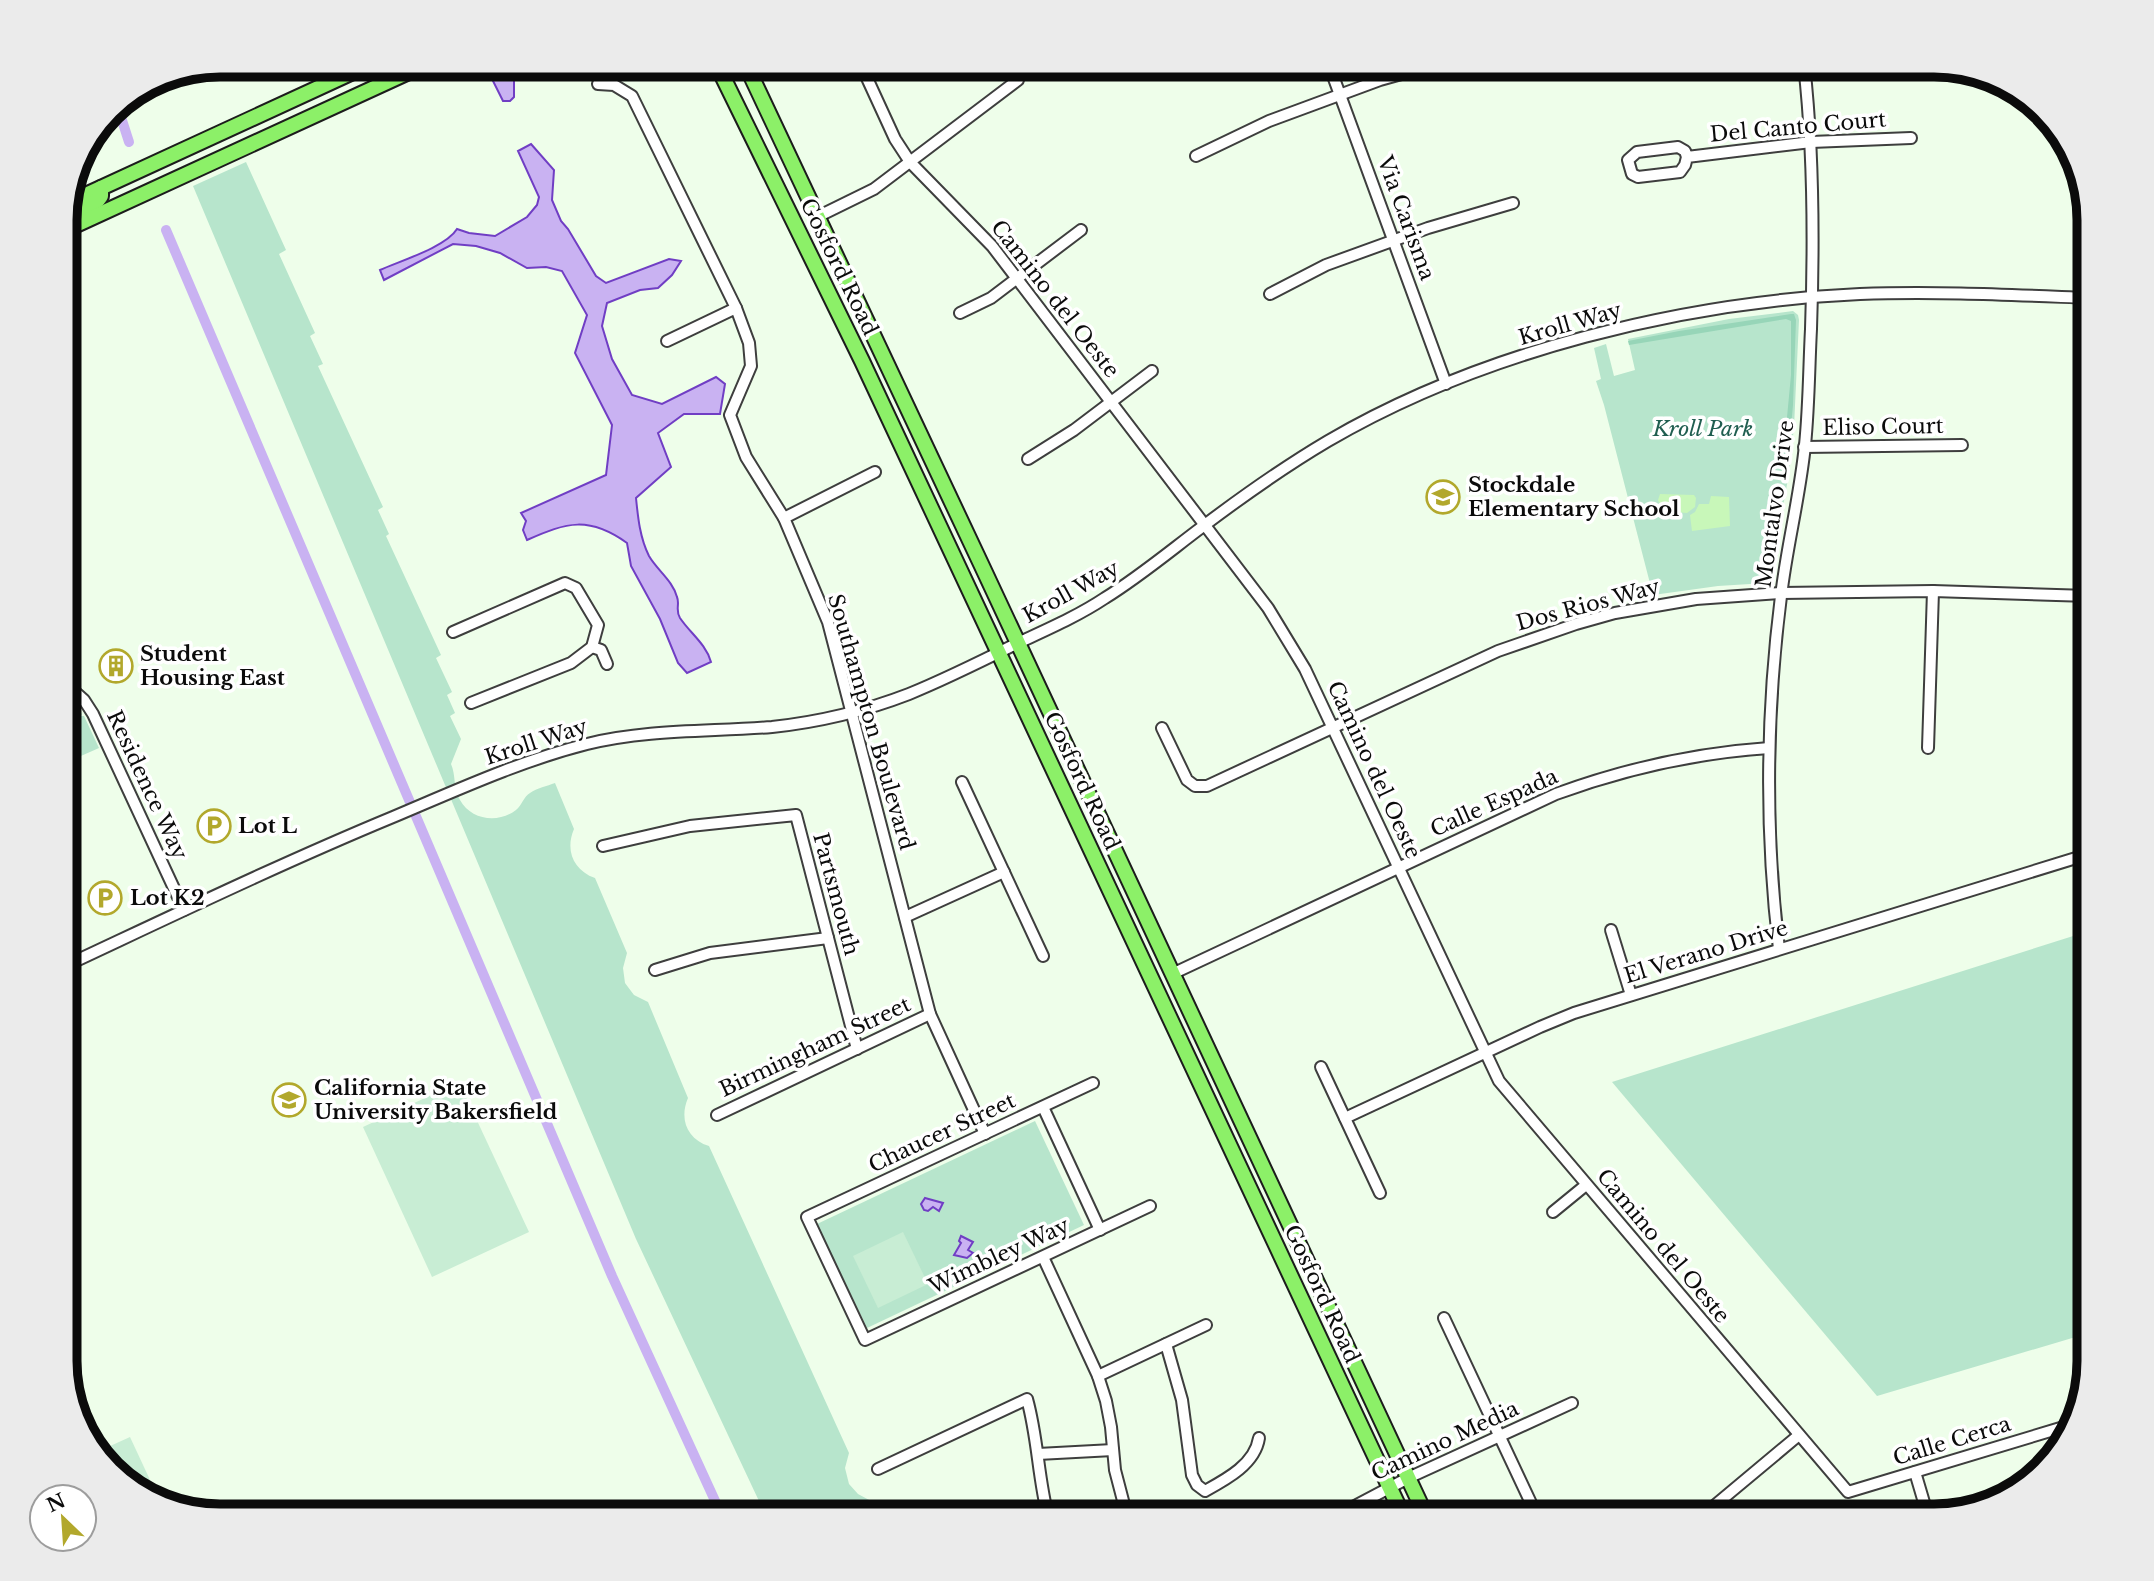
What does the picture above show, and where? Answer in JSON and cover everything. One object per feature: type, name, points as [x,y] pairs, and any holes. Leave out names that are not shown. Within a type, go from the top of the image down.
[{"type":"main road","points":[[79,198],[342,77]]},
{"type":"main road","points":[[77,224],[398,77]]},
{"type":"main road","name":"Gosford Road","points":[[723,77],[862,361],[1398,1504]]},
{"type":"main road","name":"Gosford Road","points":[[752,77],[1420,1504]]},
{"type":"main road","points":[[77,212],[96,202],[101,188]]},
{"type":"street","name":"Camino del Oeste","points":[[866,77],[895,139],[910,162],[984,237],[1268,608],[1287,638],[1333,727],[1485,1052],[1507,1093],[1848,1492]]},
{"type":"street","points":[[817,217],[874,189],[1018,80],[1015,77]]},
{"type":"street","name":"Via Carisma","points":[[1334,77],[1446,384]]},
{"type":"street","points":[[1196,156],[1269,121],[1340,94],[1395,77]]},
{"type":"street","name":"Montalvo Drive","points":[[1779,949],[1770,851],[1769,748],[1781,593],[1804,447],[1814,234],[1811,142],[1805,77]]},
{"type":"street","name":"Southampton Boulevard","points":[[598,84],[614,85],[632,96],[736,308],[749,343],[751,366],[730,415],[746,457],[784,518],[828,622],[930,1014],[985,1133]]},
{"type":"street","name":"Del Canto Court","points":[[1687,157],[1811,142],[1911,138]]},
{"type":"street","name":"Del Canto Court","points":[[1678,147],[1685,151],[1687,157],[1680,172],[1638,177],[1632,174],[1628,160],[1637,152],[1678,147]]},
{"type":"street","points":[[1270,294],[1326,265],[1428,228],[1513,203]]},
{"type":"street","points":[[960,313],[991,298],[1081,230]]},
{"type":"street","name":"Kroll Way","points":[[77,960],[322,846],[495,774],[562,751],[659,733],[782,725],[851,713],[917,691],[1101,601],[1129,583],[1251,490],[1335,437],[1405,401],[1551,347],[1637,324],[1703,312],[1812,298],[1912,293],[2077,298]]},
{"type":"street","points":[[667,341],[736,308]]},
{"type":"street","points":[[1028,459],[1074,430],[1152,371]]},
{"type":"street","name":"Eliso Court","points":[[1804,447],[1962,445]]},
{"type":"street","points":[[784,518],[875,472]]},
{"type":"street","points":[[453,632],[565,583],[576,588],[598,625],[592,648],[571,663],[471,703]]},
{"type":"street","points":[[1928,748],[1933,591]]},
{"type":"street","name":"Dos Rios Way","points":[[1162,728],[1187,780],[1195,786],[1207,786],[1498,651],[1615,613],[1696,599],[1781,593],[1933,591],[2077,596]]},
{"type":"street","points":[[592,648],[601,650],[607,664]]},
{"type":"street","name":"Residence Way","points":[[77,694],[93,714],[184,910]]},
{"type":"street","name":"Calle Espada","points":[[1172,974],[1536,803],[1598,779],[1687,757],[1769,748]]},
{"type":"street","points":[[962,782],[1043,956]]},
{"type":"street","name":"Partsmouth","points":[[603,846],[690,826],[796,815],[856,1049]]},
{"type":"street","name":"El Verano Drive","points":[[1345,1118],[1563,1018],[2077,858]]},
{"type":"street","points":[[905,917],[1004,872]]},
{"type":"street","points":[[1611,930],[1631,995]]},
{"type":"street","points":[[656,970],[710,953],[828,938]]},
{"type":"street","name":"Birmingham Street","points":[[716,1115],[930,1014]]},
{"type":"street","points":[[1321,1067],[1380,1193]]},
{"type":"street","name":"Chaucer Street","points":[[865,1340],[807,1217],[1093,1083]]},
{"type":"street","points":[[1043,1107],[1100,1230]]},
{"type":"street","points":[[1553,1212],[1586,1185]]},
{"type":"street","name":"Wimbley Way","points":[[865,1340],[1150,1206]]},
{"type":"street","points":[[1043,1256],[1098,1376],[1106,1401],[1117,1482],[1123,1504]]},
{"type":"street","points":[[1444,1318],[1531,1504]]},
{"type":"street","points":[[1098,1376],[1206,1325]]},
{"type":"street","points":[[1166,1344],[1182,1400],[1189,1459],[1197,1485],[1205,1490],[1226,1479],[1258,1449],[1259,1438]]},
{"type":"street","points":[[878,1469],[1027,1399],[1034,1422],[1046,1504]]},
{"type":"street","name":"Camino Media","points":[[1358,1504],[1408,1478],[1572,1403]]},
{"type":"street","name":"Calle Cerca","points":[[1848,1492],[2060,1428]]},
{"type":"street","points":[[1716,1504],[1799,1435]]},
{"type":"street","points":[[1038,1454],[1113,1450]]},
{"type":"street","points":[[1915,1472],[1924,1504]]},
{"type":"green space","points":[[246,162],[286,250],[279,254],[315,333],[310,336],[323,364],[318,366],[383,507],[378,510],[389,534],[386,536],[441,655],[436,658],[452,692],[447,695],[455,713],[450,716],[461,739],[451,764],[460,800],[478,816],[501,817],[518,808],[528,794],[555,783],[574,829],[570,844],[573,858],[581,870],[595,878],[627,953],[623,968],[625,983],[634,995],[648,1002],[688,1098],[684,1113],[687,1127],[695,1139],[709,1146],[849,1453],[845,1468],[849,1484],[872,1504],[760,1504],[636,1239],[193,186]]},
{"type":"green space","name":"Kroll Park","points":[[1793,311],[1799,320],[1794,427],[1787,471],[1789,473],[1770,580],[1766,583],[1653,595],[1596,381],[1601,379],[1594,348],[1606,344],[1614,376],[1635,370],[1628,339],[1729,319]]},
{"type":"green space","points":[[77,708],[81,716],[84,716],[99,748],[77,758]]},
{"type":"green space","points":[[2077,935],[2077,1337],[1877,1396],[1612,1082]]},
{"type":"green space","points":[[1035,1121],[1084,1225],[867,1328],[817,1224]]},
{"type":"shaded area","points":[[491,77],[514,77],[514,97],[510,101],[503,101]]},
{"type":"shaded area","points":[[531,144],[554,170],[552,200],[561,221],[596,276],[606,283],[669,259],[681,261],[672,275],[658,288],[640,290],[607,303],[602,326],[612,359],[632,395],[662,404],[716,377],[725,384],[720,414],[684,414],[658,433],[671,467],[636,498],[641,535],[649,556],[675,591],[680,618],[702,644],[711,662],[687,673],[678,663],[660,619],[631,566],[627,543],[613,534],[589,525],[566,526],[527,540],[523,530],[526,521],[521,513],[606,475],[612,425],[575,353],[587,315],[562,271],[546,267],[527,268],[500,253],[476,246],[453,244],[384,280],[380,270],[433,248],[457,229],[495,236],[527,217],[537,205],[539,197],[518,151]]},
{"type":"shaded area","points":[[1794,314],[1793,405],[1787,470],[1782,470],[1791,375],[1791,321],[1786,319],[1629,345],[1628,341],[1679,331]]},
{"type":"shaded area","points":[[459,1082],[529,1232],[432,1277],[363,1127]]},
{"type":"shaded area","points":[[925,1198],[943,1203],[939,1211],[933,1207],[928,1211],[924,1210],[921,1204]]},
{"type":"shaded area","points":[[903,1232],[928,1284],[878,1308],[853,1256]]},
{"type":"shaded area","points":[[961,1236],[973,1242],[968,1250],[973,1253],[967,1258],[954,1255],[961,1243]]},
{"type":"shaded area","points":[[130,1437],[153,1487],[133,1475],[106,1448]]},
{"type":"sand","points":[[1660,494],[1694,495],[1695,507],[1687,513],[1663,511],[1658,500]]},
{"type":"sand","points":[[1711,496],[1729,497],[1730,526],[1692,531],[1690,515],[1699,504],[1709,504]]},
{"type":"waterway","points":[[121,117],[129,142]]},
{"type":"waterway","points":[[166,230],[612,1276],[716,1504]]},
{"type":"place","name":"Stockdale Elementary School","points":[[1443,497]]},
{"type":"place","name":"Student Housing East","points":[[116,666]]},
{"type":"place","name":"Lot L","points":[[214,826]]},
{"type":"place","name":"Lot K2","points":[[105,898]]},
{"type":"place","name":"California State University Bakersfield","points":[[289,1100]]}]
